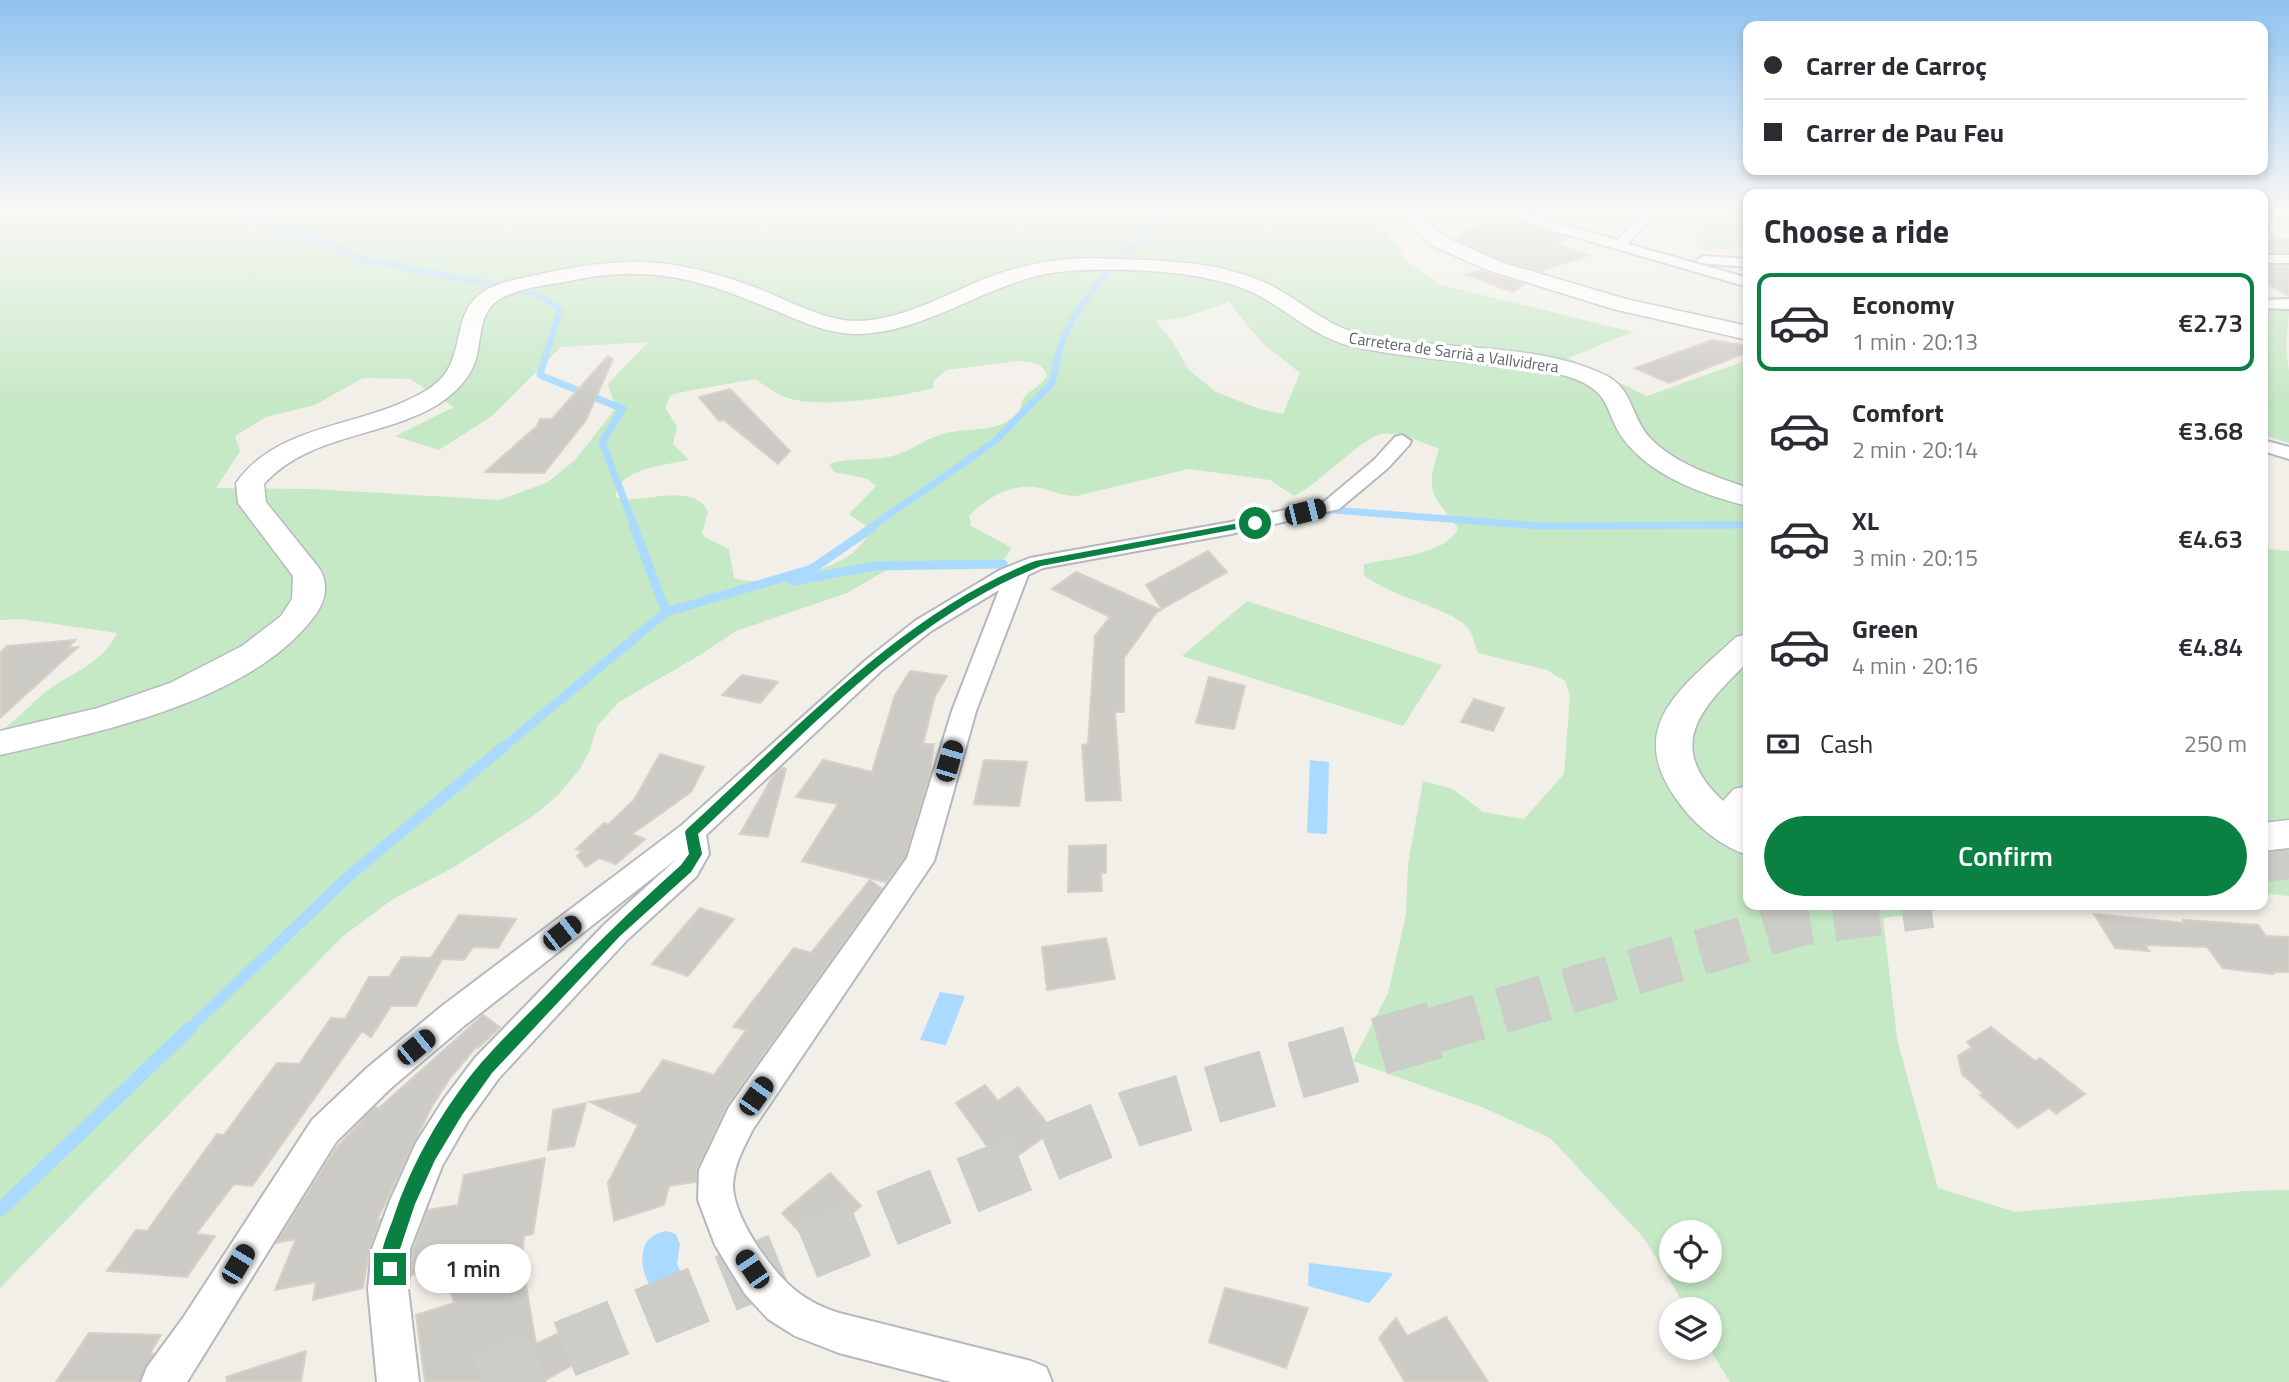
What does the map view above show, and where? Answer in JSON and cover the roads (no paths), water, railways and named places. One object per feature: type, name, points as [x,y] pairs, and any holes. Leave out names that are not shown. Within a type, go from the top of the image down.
[{"type":"main road","name":"Carretera de Sarrià a Vallvidrera","points":[[0,743],[143,707],[207,680],[272,639],[293,622],[306,605],[310,588],[308,575],[252,503],[250,483],[257,473],[282,454],[402,412],[445,389],[463,367],[473,318],[479,306],[490,297],[559,277]]},
{"type":"main road","name":"Carretera de Sarrià a Vallvidrera","points":[[699,277],[835,326],[858,328],[905,320],[1005,277]]},
{"type":"main road","name":"Carretera de Sarrià a Vallvidrera","points":[[1226,277],[1262,289],[1317,326],[1352,339],[1536,362],[1564,368],[1603,383],[1611,389],[1639,442],[1650,452],[1678,469],[1743,496]]},
{"type":"main road","points":[[1532,277],[1621,304],[1743,332]]},
{"type":"main road","points":[[1739,820],[1697,799],[1680,777],[1673,761],[1672,738],[1676,723],[1688,704],[1743,650]]},
{"type":"main road","points":[[2268,836],[2289,834]]},
{"type":"street","points":[[2268,304],[2289,304]]},
{"type":"street","points":[[162,1382],[197,1332],[324,1132],[379,1078],[453,1016],[692,832],[874,664],[923,626],[979,591],[1038,563],[1231,528],[1332,505],[1381,464],[1402,441]]},
{"type":"street","points":[[2268,447],[2289,453]]},
{"type":"street","points":[[1020,570],[1012,584],[964,711],[920,860],[741,1118],[718,1164],[714,1188],[722,1225],[766,1290],[799,1317],[841,1334],[1031,1382]]},
{"type":"street","points":[[398,1382],[388,1289],[391,1249],[407,1203],[429,1155],[486,1068],[623,925],[686,869],[695,854],[692,832]]},
{"type":"water","points":[[1310,760],[1329,762],[1327,834],[1307,833]]},
{"type":"water","points":[[940,992],[965,996],[946,1045],[920,1040]]},
{"type":"water","points":[[667,1231],[676,1234],[680,1244],[677,1264],[687,1285],[676,1299],[666,1302],[650,1286],[642,1263],[647,1242],[655,1235]]},
{"type":"water","points":[[1309,1263],[1393,1274],[1369,1303],[1308,1286]]},
{"type":"waterway","points":[[456,277],[500,286]]},
{"type":"waterway","points":[[1059,353],[1072,320],[1104,277]]},
{"type":"waterway","points":[[522,291],[540,296],[560,309],[547,353]]},
{"type":"waterway","points":[[547,351],[540,375],[623,409],[602,442],[635,528]]},
{"type":"waterway","points":[[870,528],[995,441],[1052,383],[1059,351]]},
{"type":"waterway","points":[[1323,512],[1333,510],[1539,526],[1743,525]]},
{"type":"waterway","points":[[634,527],[666,612]]},
{"type":"waterway","points":[[666,612],[812,569],[873,527]]},
{"type":"waterway","points":[[792,581],[875,566],[1003,564]]},
{"type":"waterway","points":[[500,750],[666,612]]},
{"type":"waterway","points":[[188,1030],[350,875],[502,748]]},
{"type":"waterway","points":[[0,1210],[190,1028]]},
{"type":"tunnel","points":[[2268,858],[2289,856]]},
{"type":"tunnel","points":[[1435,1030],[1800,923],[1895,910]]},
{"type":"tunnel","points":[[484,1382],[1133,1118],[1441,1028]]}]
